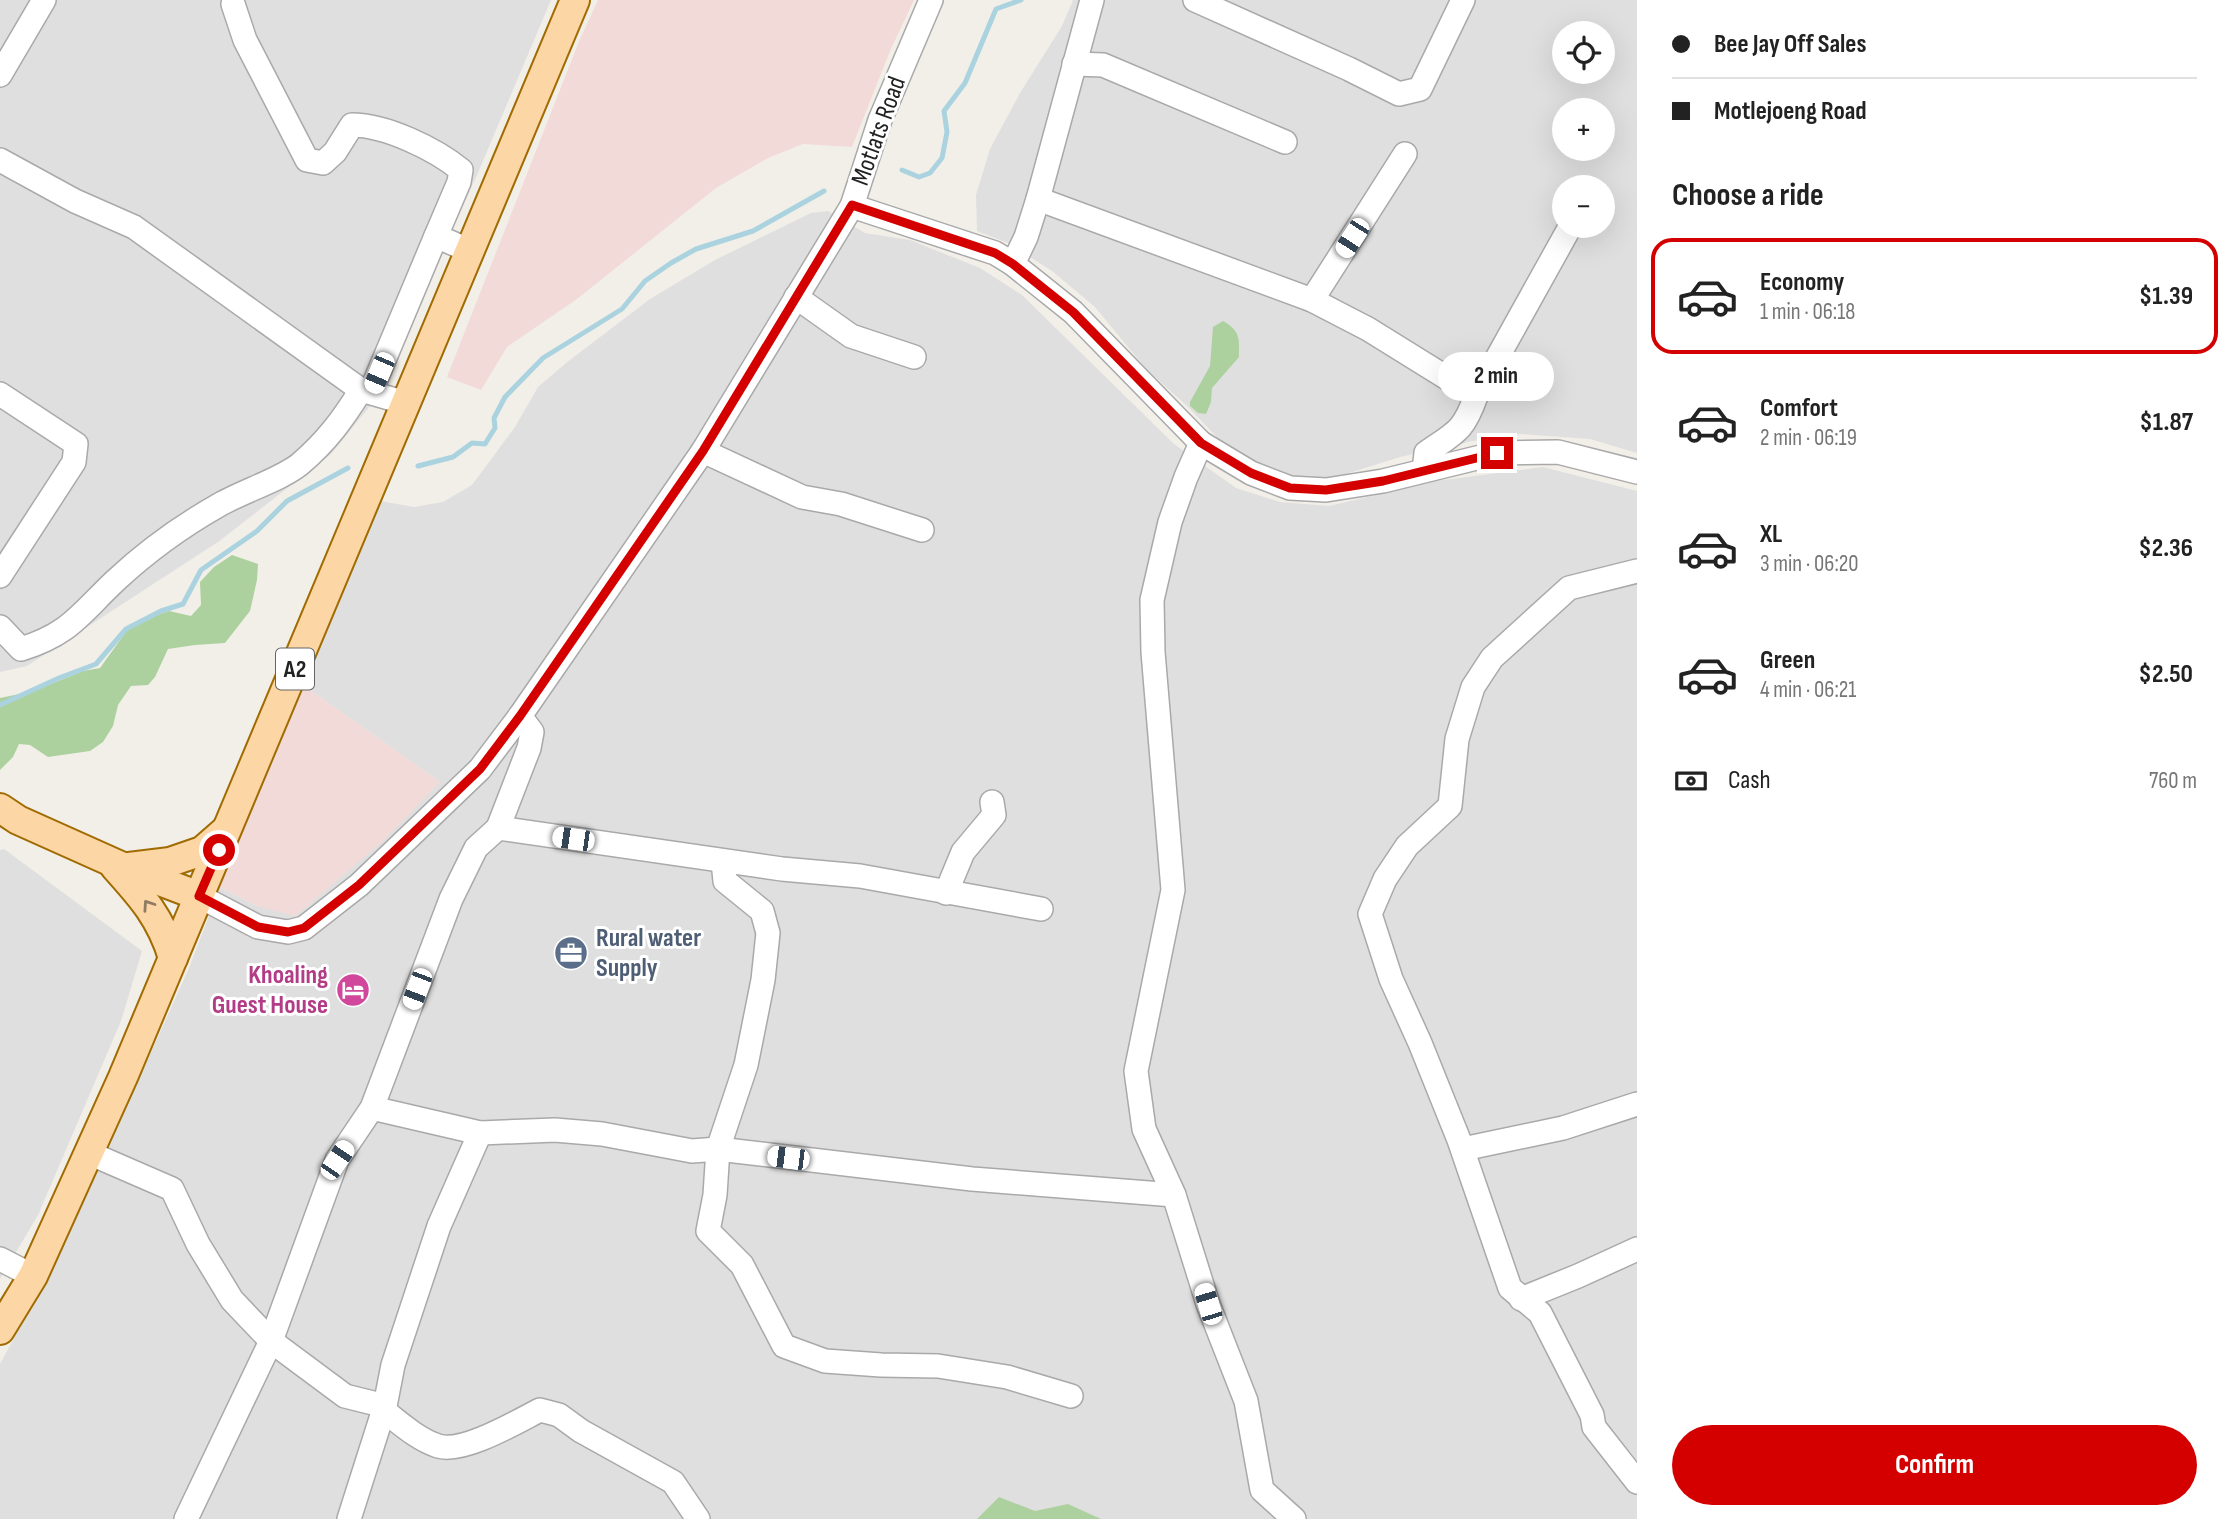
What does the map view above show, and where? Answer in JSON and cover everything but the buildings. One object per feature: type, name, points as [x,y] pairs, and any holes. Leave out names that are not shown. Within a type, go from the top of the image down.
[{"type":"main road","name":"A2","points":[[0,1330],[33,1276],[89,1153],[229,827],[468,250],[575,0]]},
{"type":"main road","points":[[0,808],[18,821],[116,864],[199,896]]},
{"type":"main road","points":[[116,864],[170,862],[202,851],[229,827]]},
{"type":"main road","points":[[116,864],[153,912],[166,935],[173,958]]},
{"type":"street","points":[[0,75],[44,0]]},
{"type":"street","name":"Motlats Road","points":[[199,896],[258,927],[288,932],[304,928],[359,885],[480,769],[520,716],[703,451],[852,205],[880,120],[931,0]]},
{"type":"street","points":[[1013,264],[1026,237],[1038,199],[1092,0]]},
{"type":"street","points":[[1195,0],[1399,94],[1420,89],[1463,0]]},
{"type":"street","points":[[0,627],[21,649],[68,629],[116,580],[163,541],[219,505],[298,466],[341,423],[366,390],[459,182],[461,170],[445,157],[364,125],[352,125],[335,152],[323,163],[307,160],[245,40],[229,1]]},
{"type":"street","points":[[1074,64],[1103,65],[1285,142]]},
{"type":"street","points":[[1312,300],[1405,154]]},
{"type":"street","points":[[0,160],[75,201],[134,227],[366,390],[406,403]]},
{"type":"street","points":[[1038,199],[1312,300],[1368,329],[1476,396]]},
{"type":"street","points":[[852,205],[995,253],[1013,264],[1073,312],[1201,443],[1251,473],[1290,488],[1326,490],[1383,481],[1497,453],[1558,452],[1637,472]]},
{"type":"street","points":[[436,236],[468,250]]},
{"type":"street","points":[[1423,470],[1426,453],[1461,429],[1468,419],[1476,396],[1564,238]]},
{"type":"street","points":[[796,297],[851,336],[914,357]]},
{"type":"street","points":[[0,394],[76,444],[74,462],[0,576]]},
{"type":"street","points":[[1201,443],[1170,522],[1152,600],[1153,652],[1173,890],[1136,1071],[1144,1129],[1174,1195],[1208,1304],[1246,1401],[1262,1490],[1294,1519]]},
{"type":"street","points":[[703,451],[802,497],[841,504],[922,530]]},
{"type":"street","points":[[1637,571],[1569,588],[1492,658],[1474,688],[1457,739],[1450,806],[1407,846],[1385,879],[1370,914],[1391,979],[1463,1149],[1510,1288],[1540,1313],[1592,1415],[1594,1427],[1637,1482]]},
{"type":"street","points":[[186,1519],[271,1341],[337,1160],[372,1108],[451,899],[476,848],[498,828],[529,748],[532,732],[520,716]]},
{"type":"street","points":[[946,892],[963,852],[994,815],[992,802]]},
{"type":"street","points":[[498,828],[723,861],[860,876],[1041,909]]},
{"type":"street","points":[[723,861],[725,881],[762,911],[768,933],[763,980],[746,1065],[718,1149],[715,1195],[708,1231],[742,1265],[784,1346],[825,1360],[938,1366],[1007,1377],[1071,1396]]},
{"type":"street","points":[[1463,1149],[1563,1128],[1637,1104]]},
{"type":"street","points":[[372,1108],[480,1133],[518,1130],[602,1133],[692,1151],[718,1149],[972,1179],[1174,1195]]},
{"type":"street","points":[[349,1519],[384,1408],[393,1365],[439,1226],[480,1133]]},
{"type":"street","points":[[89,1153],[172,1189],[198,1244],[232,1300],[271,1341],[345,1396],[384,1408],[414,1434],[441,1447],[477,1441],[540,1409],[559,1415],[581,1431],[673,1482],[698,1519]]},
{"type":"street","points":[[1521,1298],[1637,1249]]},
{"type":"street","points":[[0,1259],[33,1276]]},
{"type":"shaded area","points":[[0,0],[551,0],[477,175],[375,400],[330,455],[218,542],[27,666],[0,672]]},
{"type":"shaded area","points":[[598,0],[914,0],[890,51],[852,147],[803,144],[768,158],[716,188],[577,299],[507,347],[481,390],[447,377],[580,39]]},
{"type":"shaded area","points":[[1073,0],[1637,0],[1637,453],[1590,439],[1521,434],[1400,457],[1330,479],[1312,481],[1235,456],[1186,405],[1146,369],[1095,307],[1052,271],[1008,243],[977,231],[976,195],[990,149],[1020,93],[1062,26]]},
{"type":"shaded area","points":[[828,211],[865,233],[910,240],[980,268],[1022,295],[1174,444],[1236,488],[1280,502],[1329,506],[1436,481],[1543,467],[1637,491],[1637,1519],[0,1519],[0,1364],[62,1250],[189,968],[220,887],[257,906],[440,782],[303,685],[343,582],[380,501],[414,507],[443,502],[472,485],[515,427],[538,387],[566,363],[650,299],[715,260],[811,213]]},
{"type":"shaded area","points":[[303,685],[440,782],[383,841],[295,916],[257,906],[220,887]]},
{"type":"shaded area","points":[[4,849],[142,951],[121,1021],[38,1215],[0,1279],[0,850]]},
{"type":"green space","points":[[1223,321],[1233,328],[1238,336],[1239,357],[1212,388],[1211,402],[1206,414],[1198,413],[1190,406],[1190,402],[1210,366],[1213,327]]},
{"type":"green space","points":[[232,555],[258,564],[257,580],[250,611],[225,643],[168,649],[155,677],[148,685],[131,686],[118,705],[113,726],[103,742],[90,751],[48,757],[30,745],[19,744],[13,757],[0,770],[0,698],[34,691],[83,671],[100,668],[128,629],[139,621],[169,611],[191,616],[201,605],[200,582],[214,567]]},
{"type":"green space","points":[[999,1497],[1035,1511],[1068,1504],[1101,1519],[977,1519]]},
{"type":"waterway","points":[[902,170],[919,177],[930,173],[942,158],[947,132],[944,111],[965,83],[996,9],[1021,0]]},
{"type":"waterway","points":[[418,466],[453,457],[472,443],[485,444],[495,428],[494,418],[505,397],[543,358],[622,309],[645,281],[671,263],[696,249],[753,231],[824,191]]},
{"type":"waterway","points":[[0,705],[96,664],[126,629],[161,611],[183,604],[201,570],[257,531],[287,501],[348,468]]},
{"type":"place","name":"Rural water Supply","points":[[571,953]]},
{"type":"place","name":"Khoaling Guest House","points":[[353,990]]},
{"type":"route","points":[[219,850],[199,896],[258,927],[288,932],[304,928],[359,885],[480,769],[520,716],[703,451],[852,205],[995,253],[1013,264],[1073,312],[1201,443],[1251,473],[1290,488],[1326,490],[1383,481],[1497,453]]}]
